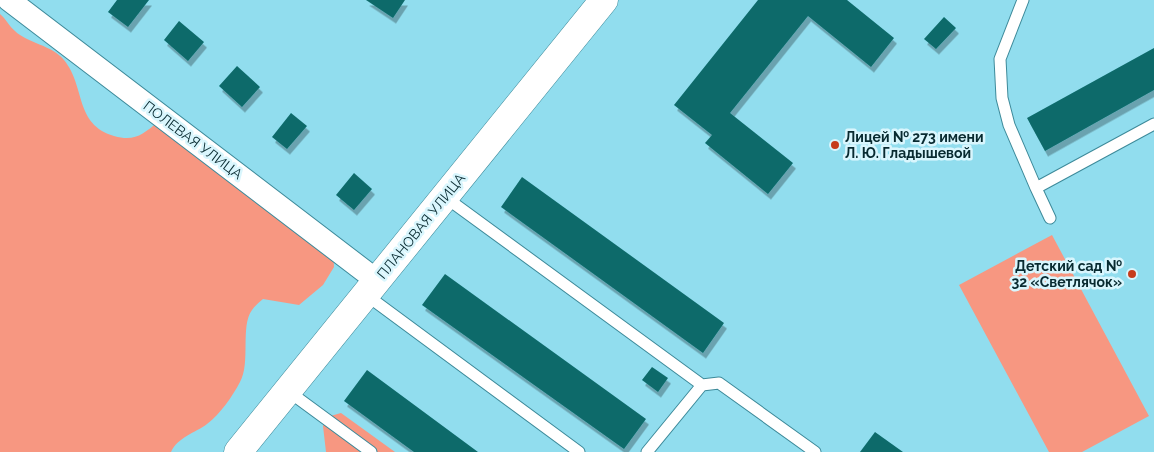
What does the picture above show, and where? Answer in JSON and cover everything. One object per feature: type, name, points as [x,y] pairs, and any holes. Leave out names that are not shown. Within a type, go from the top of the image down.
[{"type":"street","name":"ПОЛЕВАЯ УЛИЦА","points":[[9,0],[371,287]]},
{"type":"street","name":"ПЛАНОВАЯ УЛИЦА","points":[[238,452],[604,0]]},
{"type":"lane","points":[[1023,0],[1000,59],[1002,98],[1009,125],[1050,218]]},
{"type":"lane","points":[[1036,188],[1154,124]]},
{"type":"lane","points":[[444,197],[702,385],[719,383],[815,452]]},
{"type":"lane","points":[[371,287],[579,452]]},
{"type":"lane","points":[[647,452],[702,385]]},
{"type":"lane","points":[[287,390],[371,452]]},
{"type":"shaded area","points":[[0,14],[20,35],[46,47],[64,60],[71,71],[86,114],[92,123],[101,130],[114,136],[128,138],[138,136],[158,122],[333,249],[334,267],[323,285],[299,305],[263,299],[253,309],[248,317],[245,365],[237,388],[212,420],[182,439],[171,452],[0,452]]},
{"type":"shaded area","points":[[1052,235],[1149,416],[1082,452],[1049,452],[959,285]]},
{"type":"shaded area","points":[[341,413],[395,452],[326,452],[323,426],[327,417]]},
{"type":"building","points":[[117,0],[149,0],[128,27],[108,12]]},
{"type":"building","points":[[366,0],[405,0],[393,18]]},
{"type":"building","points":[[758,0],[847,0],[894,38],[871,67],[808,16],[730,113],[793,163],[768,194],[705,143],[712,135],[674,105]]},
{"type":"building","points":[[944,17],[956,28],[936,49],[924,39]]},
{"type":"building","points":[[179,21],[204,42],[188,61],[164,40]]},
{"type":"building","points":[[1154,48],[1154,90],[1045,151],[1027,118]]},
{"type":"building","points":[[237,66],[260,87],[242,107],[219,86]]},
{"type":"building","points":[[291,113],[307,126],[287,149],[272,137]]},
{"type":"building","points":[[354,173],[372,189],[354,210],[336,195]]},
{"type":"building","points":[[522,177],[724,323],[703,353],[501,207]]},
{"type":"building","points":[[445,274],[646,419],[624,449],[422,305]]},
{"type":"building","points":[[652,367],[668,378],[658,392],[642,380]]},
{"type":"building","points":[[367,370],[478,452],[414,452],[344,401]]},
{"type":"building","points":[[875,432],[903,452],[860,452]]},
{"type":"place","name":"Лицей № 273 имени Л. Ю. Гладышевой","points":[[835,145]]},
{"type":"place","name":"Детский сад № 32 «Светлячок»","points":[[1132,274]]}]
